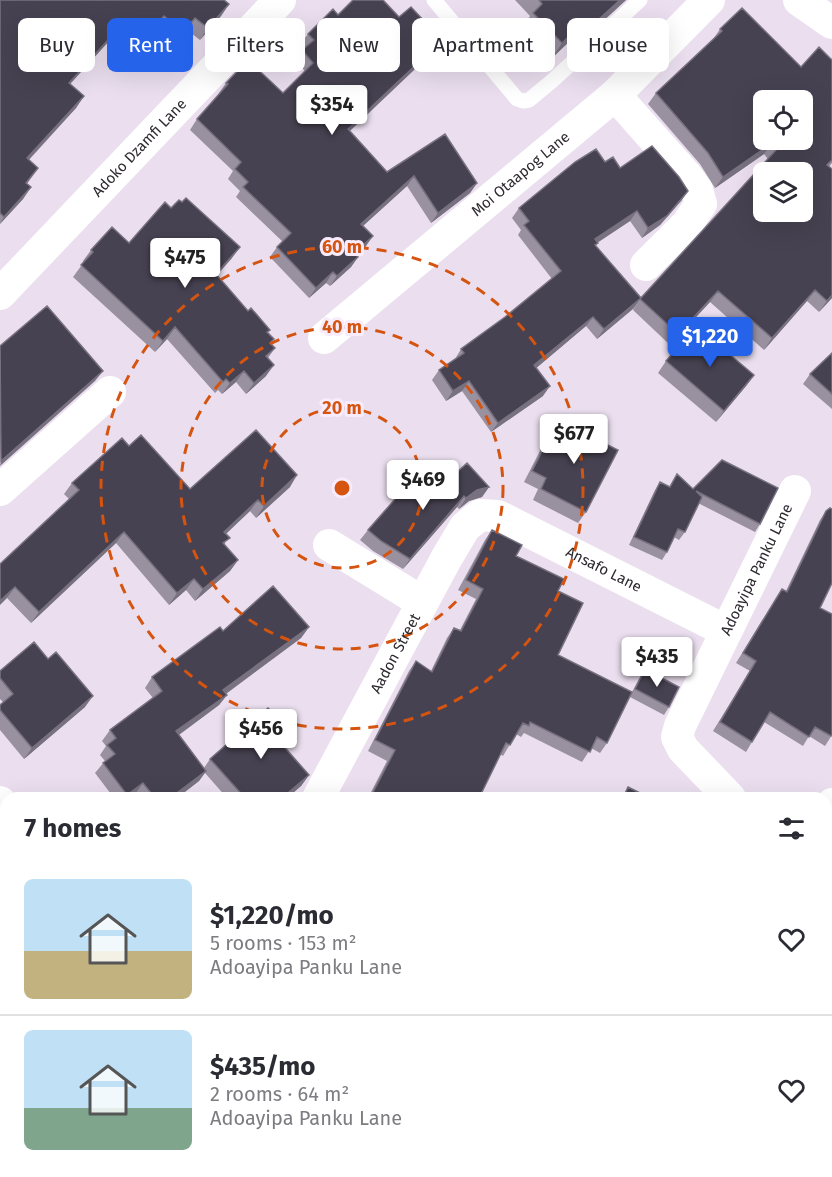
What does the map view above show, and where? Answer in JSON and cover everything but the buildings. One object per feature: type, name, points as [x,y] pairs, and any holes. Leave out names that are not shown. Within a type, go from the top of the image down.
[{"type":"street","name":"Adoko Dzamfi Lane","points":[[0,294],[280,0]]},
{"type":"street","name":"Moi Otaapog Lane","points":[[324,339],[615,95],[709,0]]},
{"type":"street","points":[[799,0],[832,24]]},
{"type":"street","points":[[615,95],[686,175],[697,190],[701,204],[687,224],[646,265]]},
{"type":"street","points":[[0,489],[110,392]]},
{"type":"street","name":"Adoayipa Panku Lane","points":[[724,792],[683,749],[677,737],[680,726],[795,490]]},
{"type":"street","name":"Ansafo Lane","points":[[480,515],[498,516],[726,631]]},
{"type":"street","name":"Aadon Street","points":[[321,792],[446,559],[465,527],[480,515]]},
{"type":"street","points":[[329,545],[422,602]]},
{"type":"lane","points":[[434,0],[518,99],[523,101],[530,100],[640,0]]}]
